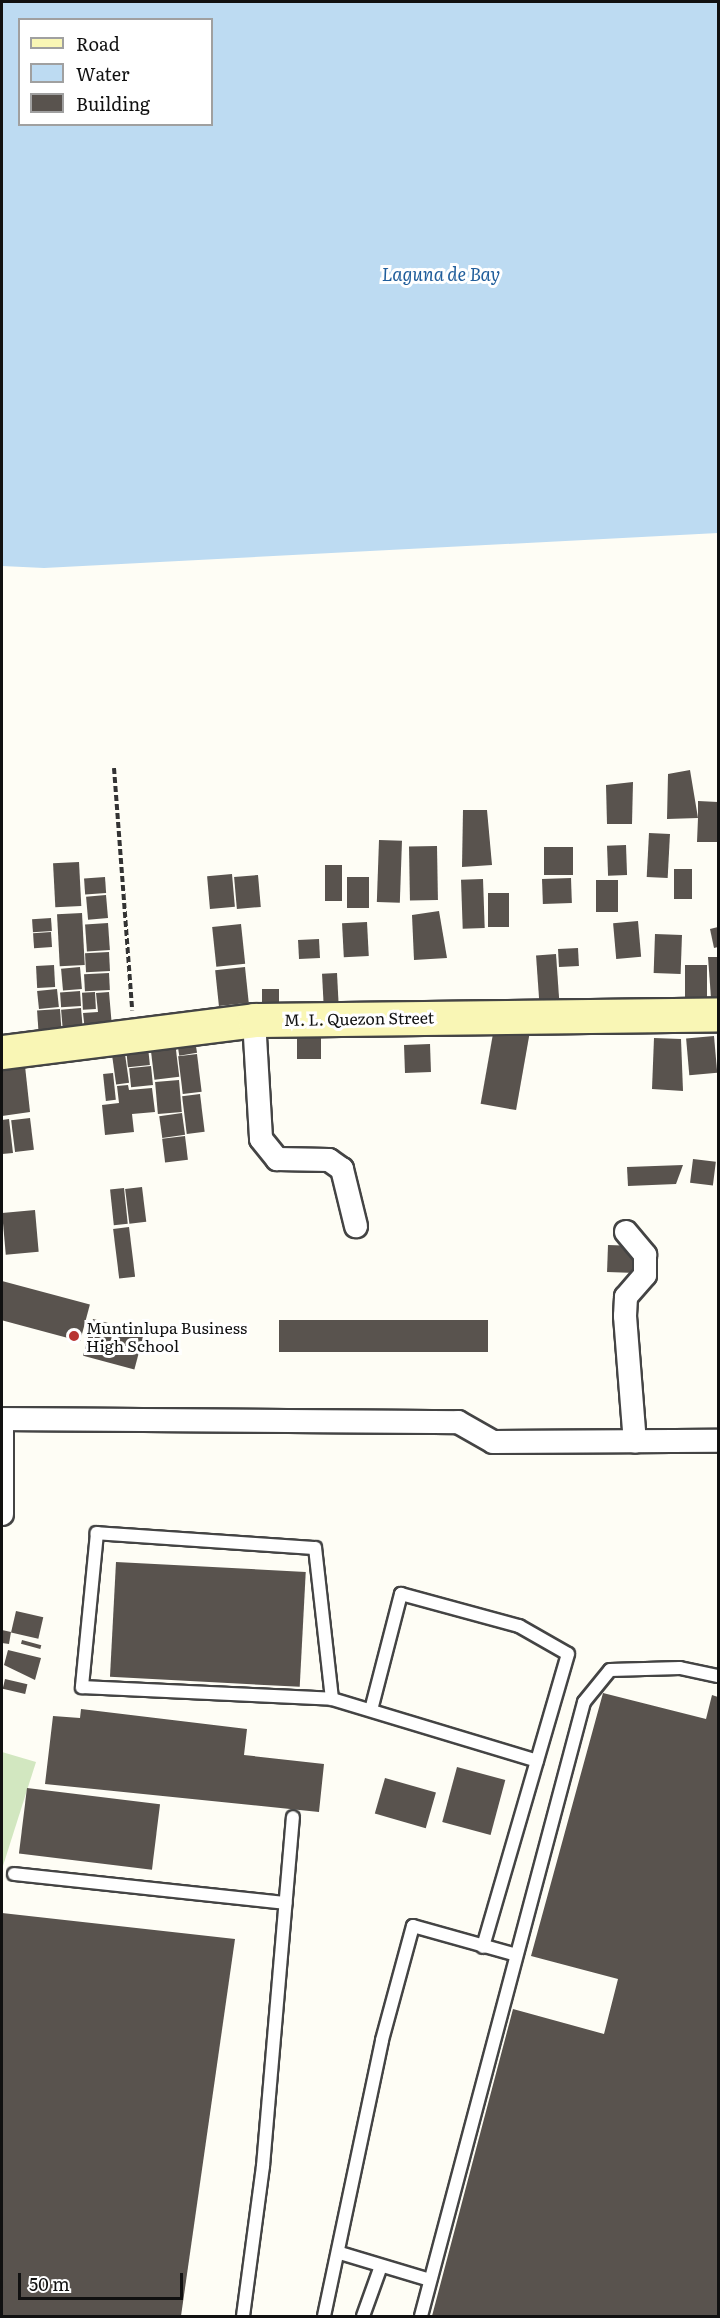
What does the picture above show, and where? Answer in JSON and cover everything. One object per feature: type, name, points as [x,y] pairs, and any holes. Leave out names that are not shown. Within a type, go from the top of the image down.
[{"type":"main road","name":"M. L. Quezon Street","points":[[2,1052],[134,1032],[254,1020],[718,1014]]},
{"type":"street","points":[[254,1020],[261,1139],[277,1159],[329,1160],[342,1169],[356,1226]]},
{"type":"street","points":[[626,1232],[645,1255],[645,1275],[626,1297],[625,1316],[635,1442]]},
{"type":"street","points":[[2,1419],[458,1422],[493,1442],[718,1441]]},
{"type":"street","points":[[2,1429],[2,1514]]},
{"type":"lane","points":[[332,1699],[315,1548],[97,1533],[82,1687],[332,1699],[537,1761]]},
{"type":"lane","points":[[371,1710],[401,1594],[519,1626],[568,1654],[483,1947]]},
{"type":"lane","points":[[421,2316],[513,1954],[584,1702],[610,1670],[680,1668],[718,1676]]},
{"type":"lane","points":[[243,2316],[263,2166],[293,1817]]},
{"type":"lane","points":[[14,1874],[285,1903]]},
{"type":"lane","points":[[324,2316],[340,2253],[377,2062],[413,1926],[513,1954]]},
{"type":"lane","points":[[340,2253],[430,2280]]},
{"type":"lane","points":[[363,2316],[381,2266]]},
{"type":"path","points":[[114,768],[134,1032]]},
{"type":"green space","points":[[2,1752],[36,1762],[2,1869]]},
{"type":"water","name":"Laguna de Bay","points":[[2,2],[718,2],[718,533],[44,568],[2,566]]},
{"type":"building","points":[[690,770],[698,818],[667,819],[668,774]]},
{"type":"building","points":[[633,782],[632,824],[607,824],[606,785]]},
{"type":"building","points":[[698,801],[718,802],[718,842],[697,842]]},
{"type":"building","points":[[463,810],[487,810],[492,865],[462,867]]},
{"type":"building","points":[[649,833],[670,834],[668,878],[647,877]]},
{"type":"building","points":[[379,840],[402,841],[400,903],[377,902]]},
{"type":"building","points":[[626,845],[627,875],[608,876],[607,846]]},
{"type":"building","points":[[409,846],[437,846],[438,900],[410,900]]},
{"type":"building","points":[[544,847],[573,847],[573,875],[544,875]]},
{"type":"building","points":[[79,862],[81,906],[55,907],[53,863]]},
{"type":"building","points":[[325,865],[342,865],[342,901],[325,901]]},
{"type":"building","points":[[674,869],[692,869],[692,899],[674,899]]},
{"type":"building","points":[[232,874],[235,907],[210,909],[207,876]]},
{"type":"building","points":[[258,875],[261,907],[237,909],[234,877]]},
{"type":"building","points":[[105,877],[106,893],[85,894],[84,878]]},
{"type":"building","points":[[347,877],[369,877],[369,908],[347,908]]},
{"type":"building","points":[[571,878],[572,903],[543,904],[542,879]]},
{"type":"building","points":[[483,879],[485,928],[463,929],[461,880]]},
{"type":"building","points":[[596,880],[618,880],[618,912],[596,912]]},
{"type":"building","points":[[488,893],[509,893],[509,927],[488,927]]},
{"type":"building","points":[[106,895],[108,918],[88,920],[86,897]]},
{"type":"building","points":[[439,911],[447,958],[414,960],[412,915]]},
{"type":"building","points":[[82,913],[85,965],[60,966],[57,914]]},
{"type":"building","points":[[51,918],[52,931],[33,932],[32,919]]},
{"type":"building","points":[[638,921],[641,957],[616,959],[613,923]]},
{"type":"building","points":[[367,922],[369,956],[344,957],[342,923]]},
{"type":"building","points":[[108,923],[110,950],[87,952],[85,925]]},
{"type":"building","points":[[241,924],[245,964],[216,967],[212,927]]},
{"type":"building","points":[[718,927],[718,947],[714,948],[710,929]]},
{"type":"building","points":[[51,932],[52,947],[34,948],[33,933]]},
{"type":"building","points":[[655,934],[682,935],[681,974],[654,973]]},
{"type":"building","points":[[319,939],[320,958],[299,959],[298,940]]},
{"type":"building","points":[[578,948],[579,966],[559,967],[558,949]]},
{"type":"building","points":[[109,952],[110,971],[86,972],[85,953]]},
{"type":"building","points":[[556,954],[559,1000],[539,1001],[536,955]]},
{"type":"building","points":[[708,957],[718,957],[718,998],[711,998]]},
{"type":"building","points":[[54,965],[55,987],[37,988],[36,966]]},
{"type":"building","points":[[685,965],[707,965],[707,997],[685,997]]},
{"type":"building","points":[[80,967],[82,989],[63,991],[61,969]]},
{"type":"building","points":[[245,967],[249,1003],[219,1006],[215,970]]},
{"type":"building","points":[[109,973],[110,990],[85,991],[84,974]]},
{"type":"building","points":[[337,973],[339,1012],[324,1013],[322,974]]},
{"type":"building","points":[[57,989],[59,1007],[39,1009],[37,991]]},
{"type":"building","points":[[262,989],[279,989],[279,1011],[262,1011]]},
{"type":"building","points":[[80,991],[81,1006],[61,1007],[60,992]]},
{"type":"building","points":[[95,992],[96,1009],[83,1010],[82,993]]},
{"type":"building","points":[[109,992],[112,1027],[85,1031],[83,1013],[98,1012],[96,993]]},
{"type":"building","points":[[81,1008],[83,1031],[63,1033],[61,1010]]},
{"type":"building","points":[[60,1009],[62,1035],[39,1037],[37,1011]]},
{"type":"building","points":[[494,1028],[529,1034],[516,1110],[481,1104]]},
{"type":"building","points":[[714,1036],[717,1073],[689,1075],[686,1038]]},
{"type":"building","points":[[297,1037],[321,1037],[321,1059],[297,1059]]},
{"type":"building","points":[[654,1038],[681,1039],[683,1091],[652,1089]]},
{"type":"building","points":[[195,1040],[197,1053],[179,1056],[177,1043]]},
{"type":"building","points":[[175,1042],[179,1077],[154,1080],[150,1045]]},
{"type":"building","points":[[430,1044],[431,1072],[405,1073],[404,1045]]},
{"type":"building","points":[[148,1047],[150,1065],[128,1067],[126,1049]]},
{"type":"building","points":[[125,1054],[129,1083],[116,1085],[112,1056]]},
{"type":"building","points":[[197,1054],[202,1092],[183,1094],[178,1056]]},
{"type":"building","points":[[25,1066],[30,1112],[2,1116],[2,1068]]},
{"type":"building","points":[[151,1066],[153,1085],[131,1087],[129,1068]]},
{"type":"building","points":[[113,1073],[116,1100],[106,1101],[103,1074]]},
{"type":"building","points":[[179,1080],[182,1112],[158,1114],[155,1082]]},
{"type":"building","points":[[128,1085],[129,1090],[152,1088],[155,1112],[132,1114],[134,1132],[105,1135],[102,1105],[119,1103],[117,1086]]},
{"type":"building","points":[[200,1094],[205,1132],[187,1134],[182,1096]]},
{"type":"building","points":[[182,1113],[185,1135],[162,1138],[159,1116]]},
{"type":"building","points":[[30,1118],[34,1150],[15,1152],[11,1120]]},
{"type":"building","points":[[9,1119],[13,1153],[2,1154],[2,1120]]},
{"type":"building","points":[[185,1136],[188,1160],[165,1163],[162,1139]]},
{"type":"building","points":[[693,1159],[716,1162],[713,1186],[690,1183]]},
{"type":"building","points":[[683,1165],[676,1184],[628,1186],[627,1167]]},
{"type":"building","points":[[142,1187],[146,1222],[129,1224],[125,1189]]},
{"type":"building","points":[[124,1188],[128,1224],[114,1225],[110,1189]]},
{"type":"building","points":[[35,1210],[39,1252],[6,1255],[2,1213]]},
{"type":"building","points":[[129,1227],[135,1277],[119,1279],[113,1229]]},
{"type":"building","points":[[608,1245],[637,1246],[636,1273],[607,1272]]},
{"type":"building","points":[[2,1281],[90,1305],[80,1341],[2,1320]]},
{"type":"building","points":[[93,1319],[144,1333],[134,1369],[83,1356]]},
{"type":"building","points":[[279,1320],[488,1320],[488,1352],[279,1352]]},
{"type":"building","points":[[116,1562],[306,1572],[300,1687],[110,1677]]},
{"type":"building","points":[[16,1611],[43,1617],[38,1639],[11,1632]]},
{"type":"building","points":[[2,1630],[11,1632],[9,1644],[2,1643]]},
{"type":"building","points":[[22,1640],[41,1645],[40,1649],[21,1644]]},
{"type":"building","points":[[8,1650],[41,1658],[35,1680],[4,1665]]},
{"type":"building","points":[[5,1679],[27,1684],[25,1694],[3,1689]]},
{"type":"building","points":[[603,1693],[706,1719],[712,1695],[718,1697],[718,2316],[432,2316],[513,2009],[604,2034],[618,1979],[531,1956]]},
{"type":"building","points":[[81,1709],[247,1729],[244,1755],[324,1764],[319,1812],[45,1784],[53,1716],[80,1718]]},
{"type":"building","points":[[457,1767],[505,1780],[491,1835],[442,1822]]},
{"type":"building","points":[[385,1778],[436,1793],[426,1828],[375,1814]]},
{"type":"building","points":[[27,1788],[160,1804],[152,1870],[19,1854]]},
{"type":"building","points":[[2,1913],[235,1939],[181,2316],[2,2316]]},
{"type":"place","name":"Muntinlupa Business High School","points":[[74,1336]]}]
